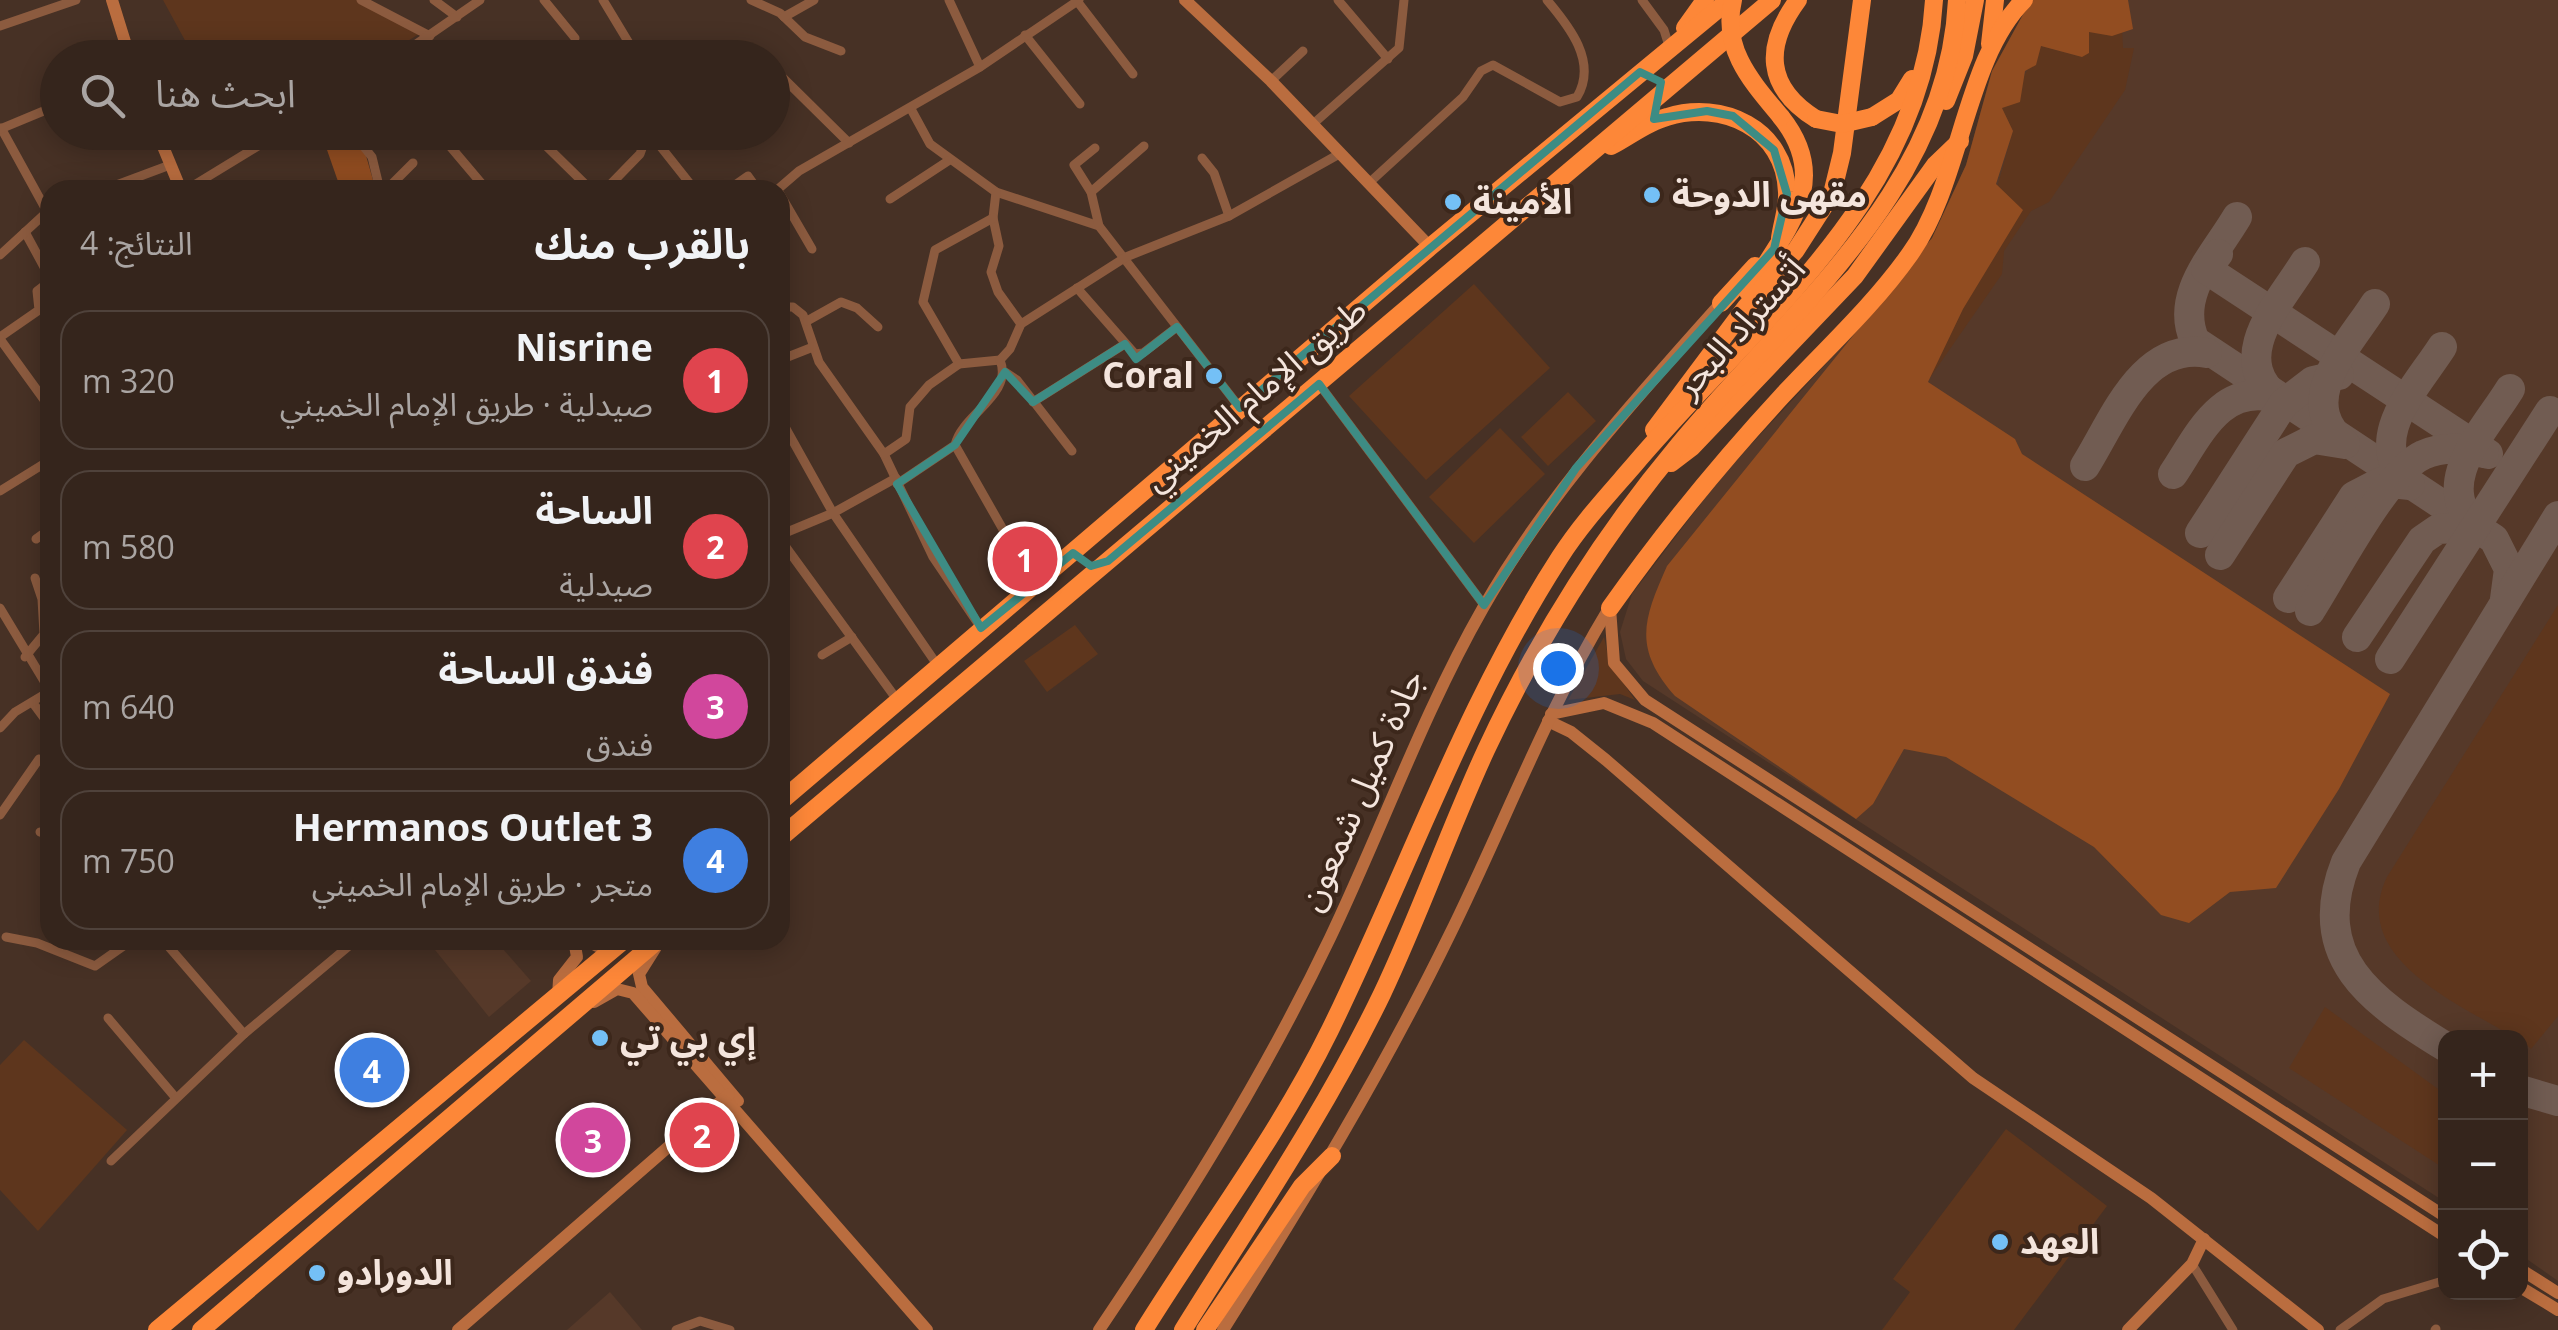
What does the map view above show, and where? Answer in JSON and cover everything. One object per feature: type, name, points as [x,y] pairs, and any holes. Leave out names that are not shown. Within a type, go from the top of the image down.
[{"type":"highway","points":[[1671,48],[1695,0]]},
{"type":"highway","points":[[1671,48],[1705,0]]},
{"type":"highway","points":[[1731,0],[1730,28],[1736,55],[1794,133],[1806,166],[1802,202],[1748,292],[1746,307]]},
{"type":"highway","name":"طريق الإمام الخميني","points":[[790,786],[898,701],[1430,247],[1731,0]]},
{"type":"highway","name":"طريق الإمام الخميني","points":[[790,830],[1772,0]]},
{"type":"highway","points":[[1798,0],[1782,22],[1774,60],[1790,100],[1816,119],[1842,124],[1890,109],[1909,86],[1922,42],[1926,0]]},
{"type":"highway","points":[[1637,461],[1661,418],[1746,307],[1796,250],[1832,194],[1842,153],[1862,0]]},
{"type":"highway","name":"أتستراد البحر","points":[[1637,461],[1838,238],[1873,188],[1904,126],[1928,57],[1934,0]]},
{"type":"highway","name":"أتستراد البحر","points":[[1654,474],[1821,288],[1888,200],[1925,131],[1947,61],[1957,0]]},
{"type":"highway","points":[[1888,200],[1930,138],[1944,107],[1964,56],[1975,0]]},
{"type":"highway","points":[[1986,64],[1995,0]]},
{"type":"highway","points":[[1610,608],[1698,491],[1908,257],[1935,216],[1986,64],[2010,14],[2024,0]]},
{"type":"highway","points":[[1640,72],[1658,76],[1659,94]]},
{"type":"highway","points":[[1592,152],[1665,117],[1707,111],[1733,116],[1762,133],[1784,172],[1788,194],[1777,243],[1721,304]]},
{"type":"highway","points":[[1183,1330],[1351,1056],[1413,927],[1516,690],[1585,574],[1654,474],[1692,448],[1831,303],[1934,165],[1960,141]]},
{"type":"highway","name":"جادة كميل شمعون","points":[[1144,1330],[1301,1085],[1531,605],[1562,553],[1637,461]]},
{"type":"highway","points":[[1089,539],[1083,560],[1091,566],[1108,561]]},
{"type":"highway","points":[[1039,580],[1066,577],[1069,587],[1064,600]]},
{"type":"highway","points":[[157,1330],[172,1323],[611,950]]},
{"type":"highway","points":[[201,1330],[646,950]]},
{"type":"highway","points":[[1205,1330],[1302,1186],[1332,1156]]},
{"type":"street","points":[[0,26],[76,0]]},
{"type":"street","points":[[112,0],[124,40]]},
{"type":"street","points":[[361,0],[430,36]]},
{"type":"street","points":[[434,0],[457,17]]},
{"type":"street","points":[[424,40],[480,0]]},
{"type":"street","points":[[544,0],[575,38]]},
{"type":"street","points":[[603,0],[627,40]]},
{"type":"street","points":[[751,0],[784,16],[805,37],[841,51]]},
{"type":"street","points":[[784,16],[814,0]]},
{"type":"street","points":[[948,0],[980,67]]},
{"type":"street","points":[[1185,0],[1341,152],[1430,247]]},
{"type":"street","points":[[1338,0],[1388,59]]},
{"type":"street","points":[[1313,124],[1388,59],[1404,34],[1404,0]]},
{"type":"street","points":[[1369,183],[1463,97],[1487,68],[1493,66],[1560,102],[1576,97],[1584,78],[1583,61],[1570,27],[1548,0]]},
{"type":"street","points":[[1642,0],[1671,48]]},
{"type":"street","points":[[790,180],[799,171],[980,67],[1078,1],[1132,74]]},
{"type":"street","points":[[1026,35],[1080,104]]},
{"type":"street","points":[[1271,82],[1303,51]]},
{"type":"street","points":[[790,85],[849,142]]},
{"type":"street","points":[[911,109],[930,144],[948,161],[996,192],[1099,226]]},
{"type":"street","points":[[40,112],[0,128],[40,197]]},
{"type":"street","points":[[1091,192],[1144,146]]},
{"type":"street","points":[[1095,148],[1074,165],[1091,192],[1099,226],[1240,408]]},
{"type":"street","points":[[164,150],[178,180]]},
{"type":"street","points":[[201,180],[251,150]]},
{"type":"street","points":[[366,150],[380,180]]},
{"type":"street","points":[[453,150],[479,180]]},
{"type":"street","points":[[551,150],[582,180]]},
{"type":"street","points":[[615,180],[641,150]]},
{"type":"street","points":[[663,150],[687,180]]},
{"type":"street","points":[[884,454],[908,437],[907,415],[920,394],[959,364],[1000,360],[1010,350],[1021,324],[1126,257],[1229,216],[1341,152]]},
{"type":"street","points":[[1202,158],[1214,173],[1229,216]]},
{"type":"street","points":[[890,199],[948,161]]},
{"type":"street","points":[[394,180],[413,163]]},
{"type":"street","points":[[131,180],[170,166]]},
{"type":"street","points":[[996,192],[993,218],[998,246],[992,272],[998,292],[1021,324]]},
{"type":"street","points":[[790,211],[812,249]]},
{"type":"street","points":[[959,364],[923,302],[924,285],[935,250],[993,218]]},
{"type":"street","points":[[0,255],[40,220]]},
{"type":"street","points":[[25,232],[40,261]]},
{"type":"street","points":[[1078,288],[1124,344],[1139,355],[1177,327]]},
{"type":"street","points":[[0,358],[2,341],[38,310],[40,289]]},
{"type":"street","points":[[806,321],[841,302],[857,308],[878,327]]},
{"type":"street","name":"جادة كميل شمعون","points":[[1099,1330],[1250,1094],[1330,938],[1451,666],[1484,605],[1576,468],[1721,304]]},
{"type":"street","points":[[790,307],[806,321],[813,346],[854,416],[884,454],[933,557],[981,628]]},
{"type":"street","points":[[2,341],[40,387]]},
{"type":"street","points":[[1033,402],[1124,344]]},
{"type":"street","points":[[790,356],[813,346]]},
{"type":"street","points":[[1000,360],[1004,372],[1072,451]]},
{"type":"street","points":[[790,532],[896,481],[954,445],[958,434],[998,388],[1004,372]]},
{"type":"street","points":[[1318,384],[1484,605]]},
{"type":"street","points":[[790,436],[833,513],[938,666]]},
{"type":"street","points":[[954,445],[1039,580]]},
{"type":"street","points":[[0,491],[40,466]]},
{"type":"street","points":[[36,538],[40,536]]},
{"type":"street","points":[[790,551],[898,701]]},
{"type":"street","points":[[35,578],[40,593]]},
{"type":"street","points":[[0,608],[40,677]]},
{"type":"street","points":[[1224,1330],[1332,1156],[1451,933],[1549,718],[1610,608]]},
{"type":"street","points":[[1610,608],[1614,663],[1631,688],[1646,700],[2438,1212]]},
{"type":"street","points":[[822,655],[852,637]]},
{"type":"street","points":[[25,657],[40,639]]},
{"type":"street","points":[[0,728],[14,712],[40,697]]},
{"type":"street","points":[[33,702],[40,712]]},
{"type":"street","points":[[1549,718],[1604,703],[1653,723],[2438,1232]]},
{"type":"street","points":[[1549,718],[1606,760],[1973,1078],[2204,1239],[2318,1330]]},
{"type":"street","points":[[0,815],[39,759]]},
{"type":"street","points":[[6,937],[40,947]]},
{"type":"street","points":[[52,950],[96,966],[118,950]]},
{"type":"street","points":[[69,950],[70,955]]},
{"type":"street","points":[[172,950],[244,1034]]},
{"type":"street","points":[[111,1161],[244,1034],[344,950]]},
{"type":"street","points":[[558,996],[559,980],[577,958],[578,950]]},
{"type":"street","points":[[652,950],[640,972],[640,982],[728,1096],[926,1330]]},
{"type":"street","points":[[574,1012],[617,989],[632,992],[936,1330]]},
{"type":"street","points":[[108,1018],[176,1097]]},
{"type":"street","points":[[458,1330],[728,1096]]},
{"type":"street","points":[[2128,1330],[2192,1264],[2204,1239]]},
{"type":"street","points":[[2192,1264],[2234,1330]]},
{"type":"street","points":[[2528,1274],[2558,1293]]},
{"type":"street","points":[[2340,1330],[2384,1299],[2438,1282]]},
{"type":"street","points":[[2528,1292],[2558,1310]]},
{"type":"street","points":[[676,1330],[700,1320],[730,1330]]},
{"type":"highlighted area","points":[[1640,72],[1661,82],[1654,119],[1707,111],[1733,116],[1774,150],[1787,194],[1774,249],[1576,468],[1484,605],[1319,384],[1108,561],[1091,566],[1073,553],[981,628],[897,484],[955,445],[1005,372],[1033,402],[1125,344],[1136,359],[1177,327],[1240,408]]},
{"type":"shaded area","points":[[163,0],[358,0],[419,34],[409,40],[185,40]]},
{"type":"shaded area","points":[[2031,0],[2558,0],[2558,1281],[2528,1260],[2528,1030],[2438,1030],[2438,1197],[1643,681],[1626,659],[1620,632],[1632,594],[1721,477],[1870,316],[1932,238],[1966,165],[1992,71]]},
{"type":"shaded area","points":[[2031,0],[2128,0],[2133,29],[2112,36],[2089,32],[2089,53],[2082,57],[2041,46],[2036,65],[2025,71],[2020,102],[2002,108],[2013,131],[1996,184],[2023,210],[1963,309],[1928,382],[2015,439],[2022,454],[2390,694],[2339,789],[2276,888],[2230,892],[2189,923],[2161,915],[2094,847],[1946,757],[1904,749],[1873,804],[1856,819],[1675,696],[1648,648],[1648,618],[1667,566],[1932,238],[1966,165],[1992,71]]},
{"type":"shaded area","points":[[2122,29],[2123,48],[2134,48],[2125,90],[2049,202],[2031,211],[2004,251],[2002,274],[1927,382],[1963,309],[2013,131],[2002,108],[2041,46],[2082,57],[2089,31]]},
{"type":"shaded area","points":[[327,150],[363,150],[373,180],[338,180]]},
{"type":"shaded area","points":[[1474,284],[1550,368],[1426,480],[1349,396]]},
{"type":"shaded area","points":[[1568,392],[1596,421],[1548,466],[1521,437]]},
{"type":"shaded area","points":[[1500,428],[1545,474],[1474,543],[1429,497]]},
{"type":"shaded area","points":[[2558,605],[2558,1016],[2531,1049],[2528,1030],[2501,1030],[2439,993],[2395,954],[2383,931],[2379,906],[2387,877]]},
{"type":"shaded area","points":[[1075,625],[1098,654],[1047,692],[1024,661]]},
{"type":"shaded area","points":[[1604,637],[1610,664],[1635,700],[1620,694],[1568,700]]},
{"type":"shaded area","points":[[435,950],[504,950],[531,981],[489,1017]]},
{"type":"shaded area","points":[[2325,1007],[2438,1089],[2438,1164],[2289,1068]]},
{"type":"shaded area","points":[[24,1040],[127,1130],[38,1231],[0,1190],[0,1065]]},
{"type":"shaded area","name":"العهد","points":[[2006,1129],[2107,1206],[2014,1330],[1882,1330],[1910,1292],[1893,1279]]},
{"type":"shaded area","points":[[610,1292],[642,1330],[567,1330]]},
{"type":"taxiway","points":[[2237,217],[2193,292],[2189,308],[2195,341],[2494,539],[2509,569],[2505,599]]},
{"type":"taxiway","points":[[2218,254],[2206,269],[2488,454]]},
{"type":"taxiway","points":[[2173,474],[2203,429],[2226,405],[2258,395],[2277,398],[2263,382],[2257,365],[2257,347],[2272,312],[2305,262]]},
{"type":"taxiway","points":[[2220,555],[2286,453],[2314,439],[2345,444],[2330,427],[2324,410],[2325,392],[2340,355],[2375,304]]},
{"type":"taxiway","points":[[2288,598],[2354,496],[2381,482],[2410,485],[2397,468],[2391,450],[2392,433],[2408,397],[2442,347]]},
{"type":"taxiway","points":[[2085,466],[2119,407],[2147,371],[2184,353],[2207,353]]},
{"type":"taxiway","points":[[2200,533],[2284,403],[2313,381],[2339,375]]},
{"type":"taxiway","points":[[2357,637],[2422,540],[2438,529],[2476,527],[2464,510],[2459,493],[2460,475],[2476,439],[2510,389]]},
{"type":"taxiway","points":[[2390,659],[2550,411]]},
{"type":"taxiway","points":[[2310,611],[2378,502],[2409,465],[2438,450],[2484,453]]},
{"type":"taxiway","points":[[2438,1042],[2371,994],[2354,973],[2341,951],[2335,925],[2336,896],[2346,862],[2558,516]]},
{"type":"taxiway","points":[[2528,1092],[2558,1101]]},
{"type":"place","name":"مقهى الدوحة","points":[[1652,195]]},
{"type":"place","name":"الأمينة","points":[[1453,202]]},
{"type":"place","name":"Coral","points":[[1214,376]]},
{"type":"place","name":"Nisrine","points":[[1025,559]]},
{"type":"place","name":"إي بي تي","points":[[600,1038]]},
{"type":"place","name":"3 Hermanos Outlet","points":[[372,1070]]},
{"type":"place","name":"الساحة","points":[[702,1135]]},
{"type":"place","name":"فندق الساحة","points":[[593,1140]]},
{"type":"place","name":"العهد","points":[[2000,1242]]},
{"type":"place","name":"الدورادو","points":[[317,1273]]}]
